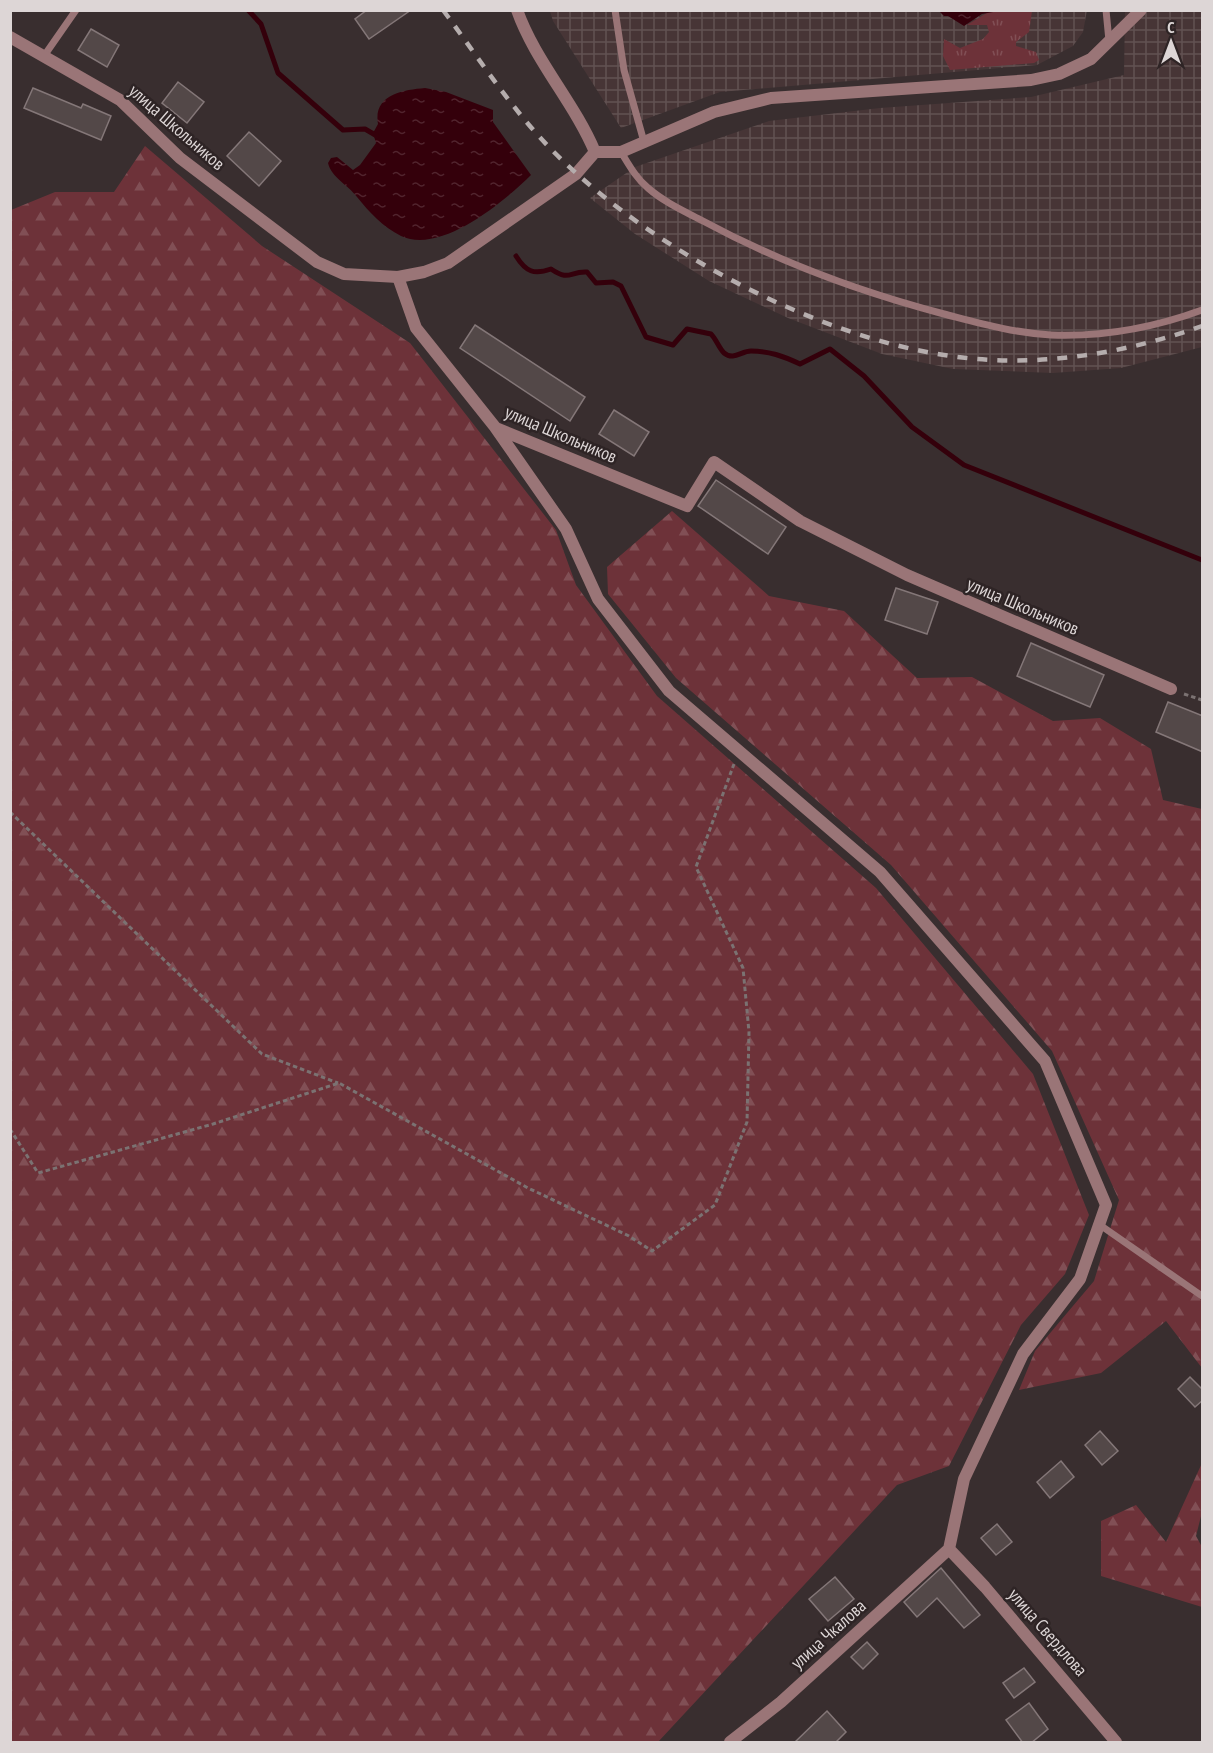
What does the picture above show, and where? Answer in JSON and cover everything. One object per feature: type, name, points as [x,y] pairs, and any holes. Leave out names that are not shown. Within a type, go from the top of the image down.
[{"type":"street","points":[[517,10],[534,47],[576,112],[595,152]]},
{"type":"street","points":[[398,277],[423,273],[448,263],[576,174],[595,152],[621,152],[714,112],[771,98],[1031,80],[1077,67],[1109,43],[1141,10]]},
{"type":"street","name":"улица Школьников","points":[[10,37],[120,100],[180,158],[317,262],[344,274],[398,277],[416,328],[495,428],[687,506],[714,462],[800,521],[907,575],[1172,689]]},
{"type":"street","points":[[495,428],[566,529],[598,598],[669,691],[880,872],[1045,1061],[1106,1205],[1080,1280],[1023,1354],[964,1479],[948,1549]]},
{"type":"street","name":"улица Чкалова","points":[[730,1743],[781,1702],[948,1549]]},
{"type":"street","name":"улица Свердлова","points":[[948,1549],[1029,1638],[1116,1743]]},
{"type":"lane","points":[[44,56],[76,10]]},
{"type":"lane","points":[[615,10],[624,70],[644,142]]},
{"type":"lane","points":[[1107,10],[1109,43]]},
{"type":"lane","points":[[621,152],[635,175],[658,196],[750,246],[813,273],[923,309],[1004,328],[1076,335],[1159,325],[1203,310]]},
{"type":"lane","points":[[1100,1225],[1203,1296]]},
{"type":"path","points":[[1172,689],[1203,700]]},
{"type":"path","points":[[10,812],[262,1054],[339,1083],[528,1188],[629,1236],[652,1251],[715,1205],[747,1122],[749,1032],[743,968],[696,867],[739,751]]},
{"type":"path","points":[[10,1129],[38,1173],[213,1124],[339,1083]]},
{"type":"shaded area","points":[[1087,10],[1083,32],[1073,46],[1037,65],[720,92],[621,128],[553,21],[550,11]]},
{"type":"shaded area","points":[[1125,11],[1202,11],[1202,347],[1121,368],[1053,373],[953,369],[882,354],[788,318],[709,281],[635,234],[590,198],[635,167],[769,121],[880,108],[1031,97],[1124,75]]},
{"type":"green space","points":[[990,11],[1032,11],[1029,32],[1016,42],[1016,46],[1036,52],[1039,60],[1034,63],[950,70],[943,56],[944,39],[960,48],[983,39],[989,32],[987,25],[967,25]]},
{"type":"green space","points":[[145,146],[262,246],[410,343],[556,530],[576,585],[657,696],[876,888],[1033,1074],[1089,1215],[1065,1274],[1021,1325],[949,1466],[897,1485],[658,1742],[11,1742],[11,210],[55,192],[114,192]]},
{"type":"green space","points":[[672,511],[769,596],[844,611],[917,678],[972,677],[1053,721],[1100,718],[1151,749],[1163,800],[1202,809],[1202,1368],[1166,1321],[1101,1373],[1019,1390],[1035,1351],[1094,1281],[1119,1200],[1052,1051],[891,865],[676,678],[608,594],[607,567]]},
{"type":"green space","points":[[1202,1463],[1202,1512],[1196,1536],[1202,1547],[1202,1607],[1101,1576],[1101,1521],[1136,1505],[1166,1542]]},
{"type":"water","points":[[939,11],[999,11],[982,14],[964,26]]},
{"type":"water","points":[[425,88],[446,92],[493,110],[493,122],[531,175],[489,211],[471,222],[453,232],[435,238],[417,240],[401,236],[382,224],[336,177],[328,163],[331,158],[337,157],[353,170],[360,165],[376,143],[373,133],[378,124],[380,106],[385,100],[407,90]]},
{"type":"building","points":[[367,10],[411,10],[369,39],[355,19]]},
{"type":"building","points":[[91,29],[119,45],[107,67],[78,50]]},
{"type":"building","points":[[178,82],[204,102],[187,123],[162,103]]},
{"type":"building","points":[[33,88],[81,108],[83,104],[111,116],[101,140],[24,108]]},
{"type":"building","points":[[249,132],[281,161],[259,186],[227,156]]},
{"type":"building","points":[[475,325],[585,397],[570,421],[460,348]]},
{"type":"building","points":[[614,410],[649,432],[634,456],[599,434]]},
{"type":"building","points":[[716,480],[786,527],[768,554],[698,506]]},
{"type":"building","points":[[896,588],[938,602],[927,634],[885,620]]},
{"type":"building","points":[[1031,643],[1104,675],[1090,707],[1017,676]]},
{"type":"building","points":[[1168,702],[1203,716],[1203,752],[1156,732]]},
{"type":"building","points":[[1190,1377],[1203,1390],[1203,1400],[1195,1407],[1178,1389]]},
{"type":"building","points":[[1100,1431],[1118,1451],[1102,1465],[1085,1445]]},
{"type":"building","points":[[1061,1461],[1074,1477],[1050,1498],[1037,1482]]},
{"type":"building","points":[[997,1524],[1012,1542],[996,1555],[981,1538]]},
{"type":"building","points":[[941,1568],[980,1615],[964,1628],[937,1598],[917,1617],[904,1602]]},
{"type":"building","points":[[835,1577],[854,1599],[828,1621],[809,1599]]},
{"type":"building","points":[[867,1642],[878,1654],[863,1669],[851,1657]]},
{"type":"building","points":[[1024,1668],[1035,1682],[1014,1698],[1003,1683]]},
{"type":"building","points":[[1029,1703],[1048,1729],[1031,1743],[1023,1743],[1006,1720]]},
{"type":"building","points":[[827,1711],[846,1732],[835,1743],[794,1743]]},
{"type":"waterway","points":[[248,10],[261,24],[278,73],[343,130],[365,129],[377,136]]},
{"type":"waterway","points":[[516,256],[523,266],[531,271],[540,272],[551,269],[562,275],[587,272],[596,283],[613,282],[621,286],[646,337],[673,345],[687,329],[711,334],[724,353],[731,356],[747,351],[764,352],[782,356],[800,364],[830,349],[864,376],[912,427],[964,465],[1202,560]]},
{"type":"railway","points":[[443,10],[528,124],[561,159],[599,193],[642,226],[689,256],[739,284],[790,308],[842,329],[894,345],[976,359],[1042,360],[1075,357],[1140,345],[1202,326]]}]
